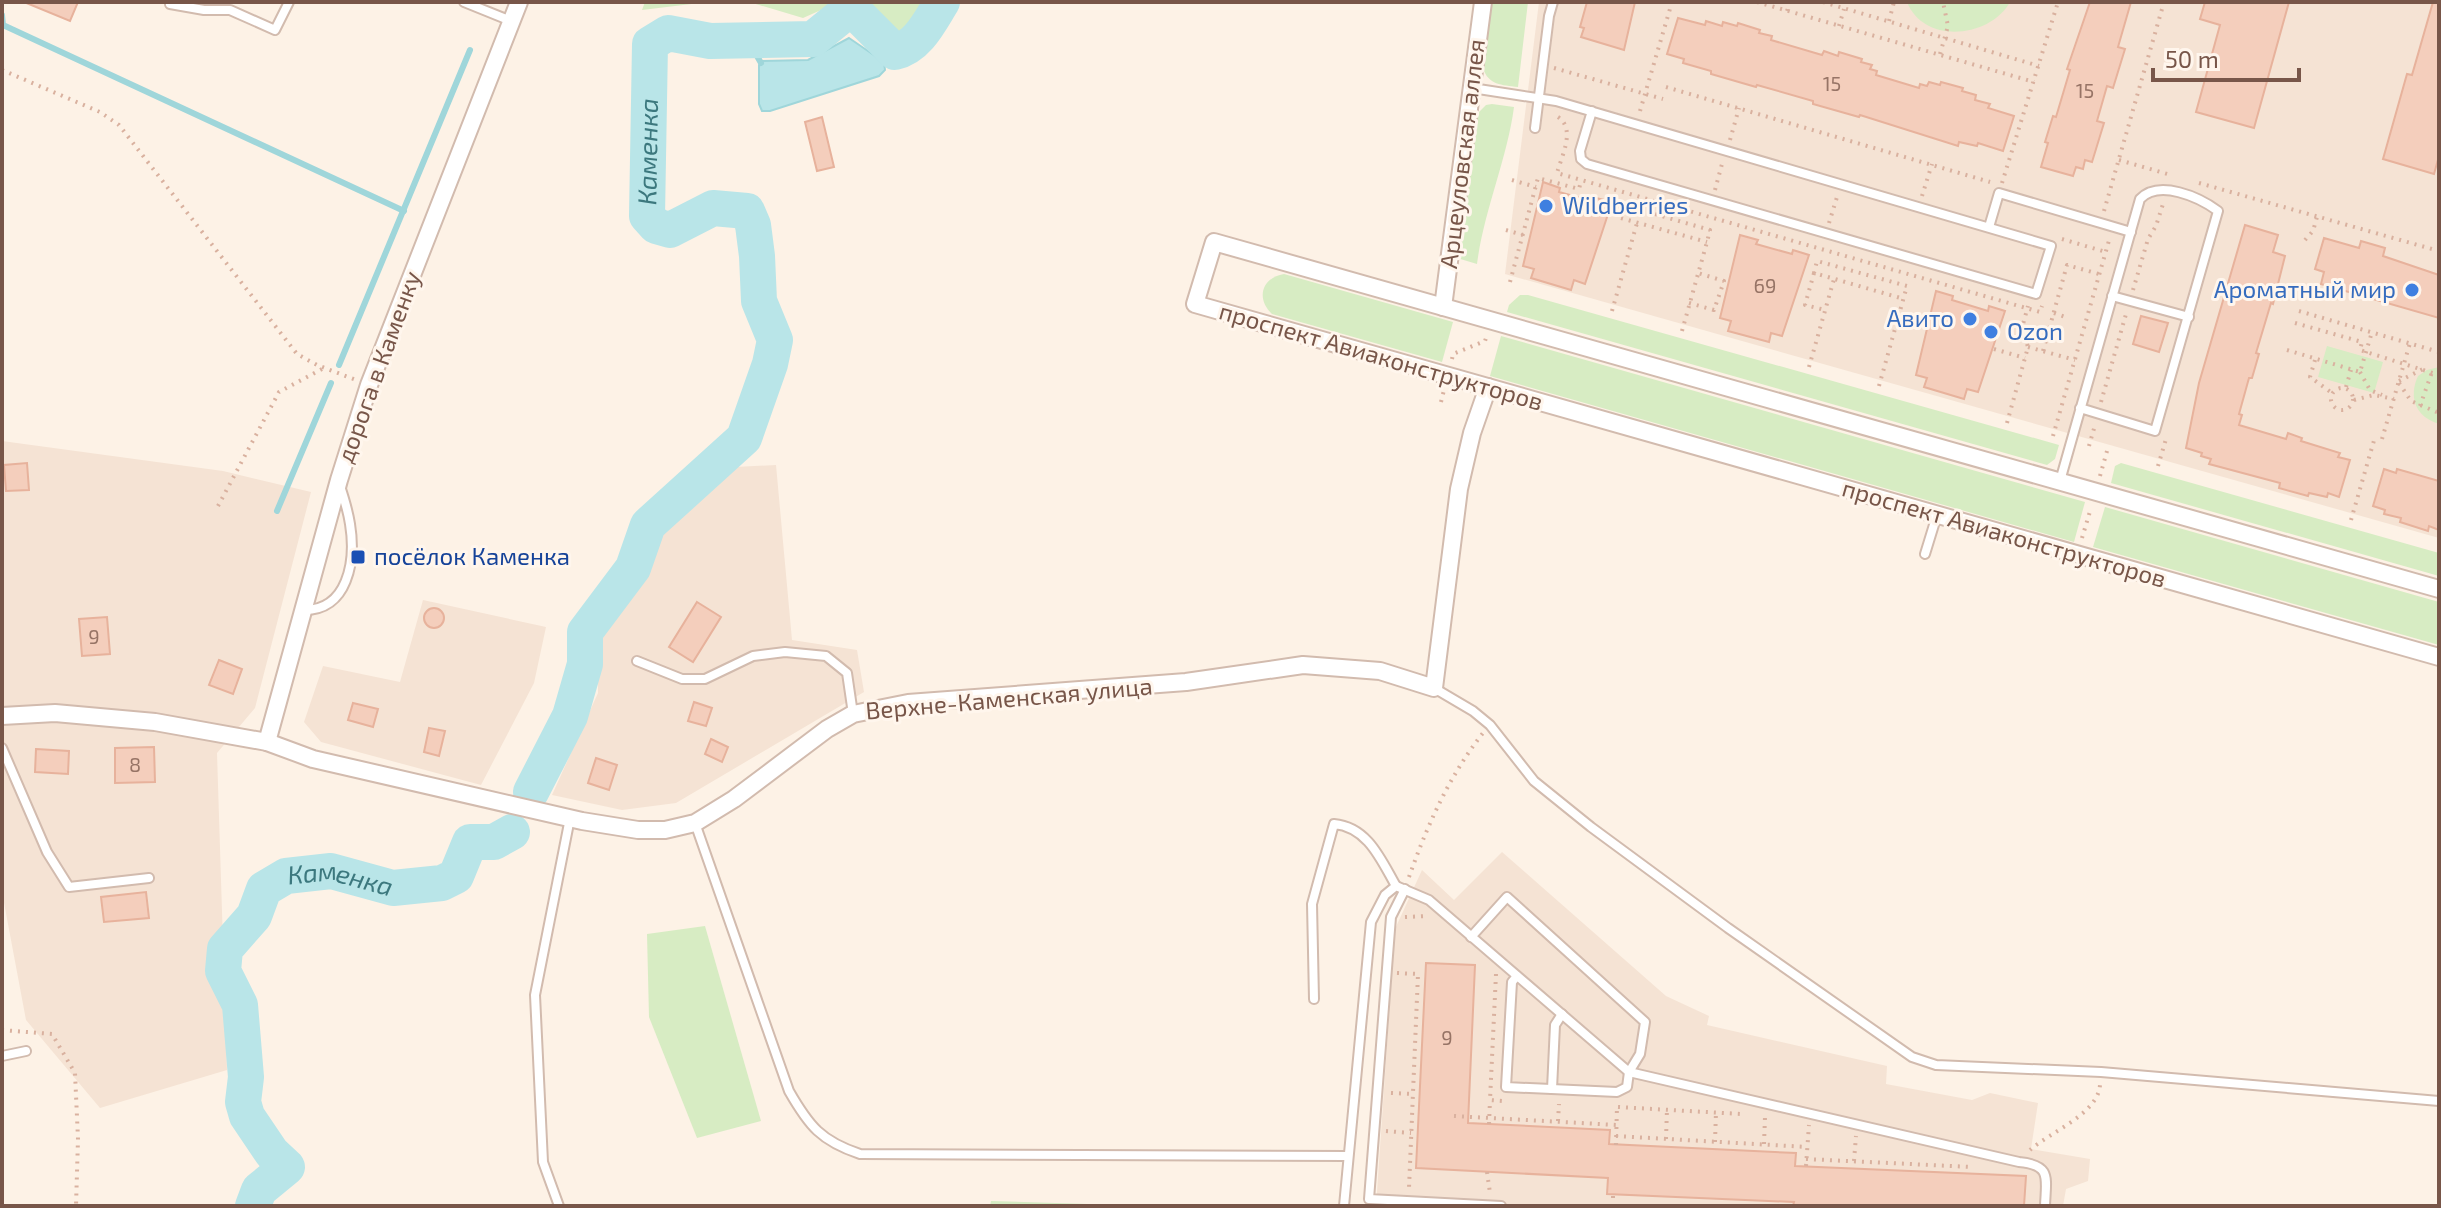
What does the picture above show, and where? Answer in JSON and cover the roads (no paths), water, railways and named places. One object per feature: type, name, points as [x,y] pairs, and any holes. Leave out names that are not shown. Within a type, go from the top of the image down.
[{"type":"street","name":"дорога в Каменку","points":[[267,742],[339,480],[369,385],[519,2]]},
{"type":"street","name":"Арцеуловская аллея","points":[[1443,307],[1483,2]]},
{"type":"street","name":"проспект Авиаконструкторов","points":[[2439,589],[1214,242],[1195,304],[2439,657]]},
{"type":"street","points":[[1434,688],[1459,489],[1472,433],[1488,387]]},
{"type":"street","name":"Верхне-Каменская улица","points":[[2,716],[55,713],[155,722],[267,742],[313,759],[533,811],[638,830],[665,830],[695,823],[734,799],[827,729],[853,714],[908,703],[1186,682],[1303,665],[1380,671],[1434,688]]},
{"type":"lane","points":[[170,4],[204,10],[230,10],[275,30],[289,2]]},
{"type":"lane","points":[[464,2],[512,22]]},
{"type":"lane","points":[[1535,128],[1553,2]]},
{"type":"lane","points":[[1472,88],[1539,97],[1592,111],[2051,246],[2036,294],[1587,164],[1581,159],[1580,151],[1592,111]]},
{"type":"lane","points":[[2060,481],[2080,408],[2140,199],[2147,191],[2158,188],[2205,202],[2218,211],[2155,431],[2080,408]]},
{"type":"lane","points":[[1989,227],[1999,193],[2131,232]]},
{"type":"lane","points":[[2112,296],[2189,317]]},
{"type":"lane","points":[[302,610],[318,611],[331,604],[346,583],[352,550],[350,523],[339,480]]},
{"type":"lane","points":[[1925,554],[1937,515]]},
{"type":"lane","points":[[637,661],[682,679],[705,679],[753,656],[785,652],[826,656],[847,673],[853,714]]},
{"type":"lane","points":[[1434,688],[1490,725],[1534,781],[1591,827],[1912,1057],[1936,1065],[2101,1072],[2439,1101]]},
{"type":"lane","points":[[2,748],[47,852],[69,887],[149,878]]},
{"type":"lane","points":[[559,1206],[543,1162],[535,995],[570,818]]},
{"type":"lane","points":[[695,823],[789,1091],[806,1121],[835,1146],[860,1154],[1348,1156]]},
{"type":"lane","points":[[1314,999],[1312,904],[1330,829],[1334,824],[1357,831],[1370,843],[1400,888],[1429,900],[1629,1072],[2036,1164],[2044,1171],[2046,1180],[2045,1206]]},
{"type":"lane","points":[[1344,1206],[1371,922],[1385,895],[1400,888]]},
{"type":"lane","points":[[1400,888],[1391,917],[1368,1202],[1501,1206]]},
{"type":"lane","points":[[1471,937],[1507,897],[1645,1022],[1640,1054],[1629,1072],[1627,1087],[1617,1092],[1506,1087],[1512,982],[1517,976]]},
{"type":"lane","points":[[1552,1089],[1555,1025],[1562,1014]]},
{"type":"lane","points":[[2,1056],[26,1051]]},
{"type":"water","points":[[849,38],[884,62],[885,70],[879,76],[762,111],[759,104],[759,65],[762,61],[808,60]]},
{"type":"waterway","name":"Каменка","points":[[531,792],[570,716],[585,664],[585,632],[633,568],[648,525],[744,438],[770,364],[775,340],[759,301],[753,225],[747,211],[713,208],[670,230],[656,226],[647,216],[650,44],[668,33],[710,41],[813,39],[845,13],[857,14],[895,52],[917,39],[942,2]]},
{"type":"waterway","points":[[2,15],[3,25],[404,211]]},
{"type":"waterway","points":[[749,42],[761,63]]},
{"type":"waterway","points":[[339,365],[470,50]]},
{"type":"waterway","points":[[277,511],[331,383]]},
{"type":"waterway","name":"Каменка","points":[[253,1206],[259,1190],[287,1167],[272,1153],[247,1116],[243,1102],[246,1077],[240,1005],[223,971],[225,949],[254,916],[264,889],[286,876],[331,871],[393,888],[442,883],[456,876],[470,842],[494,842],[512,832]]},
{"type":"place","name":"Wildberries","points":[[1546,206]]},
{"type":"place","name":"Ароматный мир","points":[[2412,290]]},
{"type":"place","name":"Авито","points":[[1970,319]]},
{"type":"place","name":"Ozon","points":[[1991,332]]},
{"type":"place","name":"посёлок Каменка","points":[[358,557]]}]
